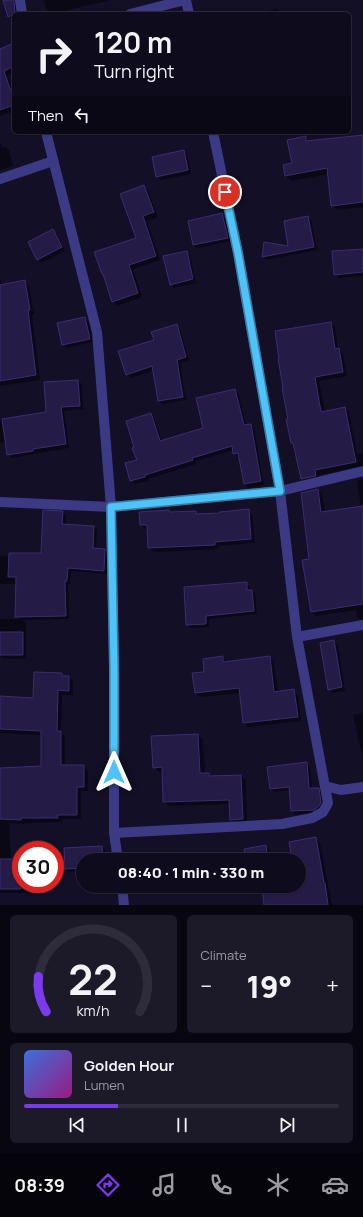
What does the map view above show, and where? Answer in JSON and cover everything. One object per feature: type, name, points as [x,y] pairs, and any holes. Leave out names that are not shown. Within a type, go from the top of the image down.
[{"type":"street","points":[[20,0],[22,12]]},
{"type":"street","points":[[138,12],[185,0],[188,12]]},
{"type":"street","points":[[46,134],[97,332],[111,507],[114,667],[114,833],[117,853]]},
{"type":"street","points":[[114,833],[282,824],[312,818],[323,812],[328,804],[297,637],[280,491],[238,253],[213,134]]},
{"type":"street","points":[[0,179],[53,161]]},
{"type":"street","points":[[0,502],[111,507],[280,491],[363,470]]},
{"type":"street","points":[[297,637],[363,624]]},
{"type":"street","points":[[325,786],[342,790],[363,787]]},
{"type":"street","points":[[123,893],[124,905]]},
{"type":"building","points":[[3,0],[14,0],[15,12],[12,12],[12,15],[8,17]]},
{"type":"building","points":[[12,44],[12,67],[4,71],[12,94],[12,106],[0,110],[0,49]]},
{"type":"building","points":[[363,135],[363,202],[331,206],[327,168],[285,176],[283,165],[292,163],[287,140],[306,136],[306,141]]},
{"type":"building","points":[[184,150],[188,170],[156,177],[152,157]]},
{"type":"building","points":[[144,185],[154,212],[143,216],[156,256],[129,265],[138,293],[112,302],[94,252],[136,238],[120,194]]},
{"type":"building","points":[[222,213],[228,238],[193,245],[188,221]]},
{"type":"building","points":[[308,216],[314,247],[262,257],[264,242],[288,246],[284,221]]},
{"type":"building","points":[[53,229],[62,247],[37,260],[28,242]]},
{"type":"building","points":[[363,249],[363,272],[334,275],[332,251]]},
{"type":"building","points":[[187,251],[193,279],[170,285],[163,256]]},
{"type":"building","points":[[25,280],[30,310],[28,310],[36,375],[0,381],[0,285]]},
{"type":"building","points":[[85,317],[90,339],[62,345],[57,323]]},
{"type":"building","points":[[331,322],[335,349],[339,348],[343,372],[315,377],[321,412],[345,407],[356,462],[315,470],[316,476],[301,479],[286,419],[288,419],[282,388],[275,331]]},
{"type":"building","points":[[177,324],[186,357],[177,360],[183,397],[158,401],[152,366],[126,375],[118,351],[154,340],[151,332]]},
{"type":"building","points":[[78,380],[80,406],[61,407],[66,444],[7,455],[2,419],[46,412],[44,382]]},
{"type":"building","points":[[235,389],[244,425],[251,424],[261,481],[244,484],[238,453],[233,454],[232,446],[192,458],[193,460],[130,481],[125,463],[137,460],[132,448],[134,447],[126,421],[151,413],[160,441],[203,428],[196,398]]},
{"type":"building","points":[[318,489],[321,512],[363,506],[363,604],[311,612],[302,560],[309,559],[301,493]]},
{"type":"building","points":[[249,509],[251,539],[215,542],[215,545],[148,548],[147,525],[140,525],[139,512],[169,510],[170,512],[196,511],[196,514],[220,513]]},
{"type":"building","points":[[43,510],[63,511],[62,524],[94,526],[93,548],[105,549],[104,571],[68,568],[67,581],[65,581],[66,616],[15,617],[16,577],[8,577],[9,553],[41,553]]},
{"type":"building","points":[[247,582],[247,590],[252,590],[254,611],[206,616],[206,624],[186,625],[184,587]]},
{"type":"building","points":[[0,632],[23,632],[23,655],[0,655]]},
{"type":"building","points":[[334,640],[342,687],[328,690],[320,643]]},
{"type":"building","points":[[223,656],[223,662],[270,656],[274,692],[294,689],[298,717],[243,723],[239,688],[195,693],[192,673],[204,672],[203,659]]},
{"type":"building","points":[[34,672],[62,673],[62,676],[69,676],[69,691],[58,690],[57,731],[61,731],[61,765],[84,765],[84,787],[77,787],[77,815],[57,815],[58,818],[21,818],[21,820],[0,819],[0,768],[41,766],[41,731],[0,729],[0,696],[33,698]]},
{"type":"building","points":[[198,734],[200,773],[209,773],[209,776],[241,775],[243,819],[230,820],[229,800],[163,802],[162,767],[153,768],[151,736]]},
{"type":"building","points":[[307,762],[309,788],[319,788],[321,803],[314,810],[291,811],[289,787],[270,789],[267,767]]},
{"type":"building","points":[[316,837],[328,905],[264,905],[263,893],[306,893],[306,853],[291,853],[289,842]]},
{"type":"building","points":[[266,845],[267,853],[245,853],[244,849]]},
{"type":"building","points":[[102,846],[102,853],[76,853],[76,868],[65,869],[64,848]]},
{"type":"building","points":[[0,859],[12,859],[12,889],[0,889]]},
{"type":"route","points":[[114,772],[111,507],[280,491],[238,253],[225,192]]}]
